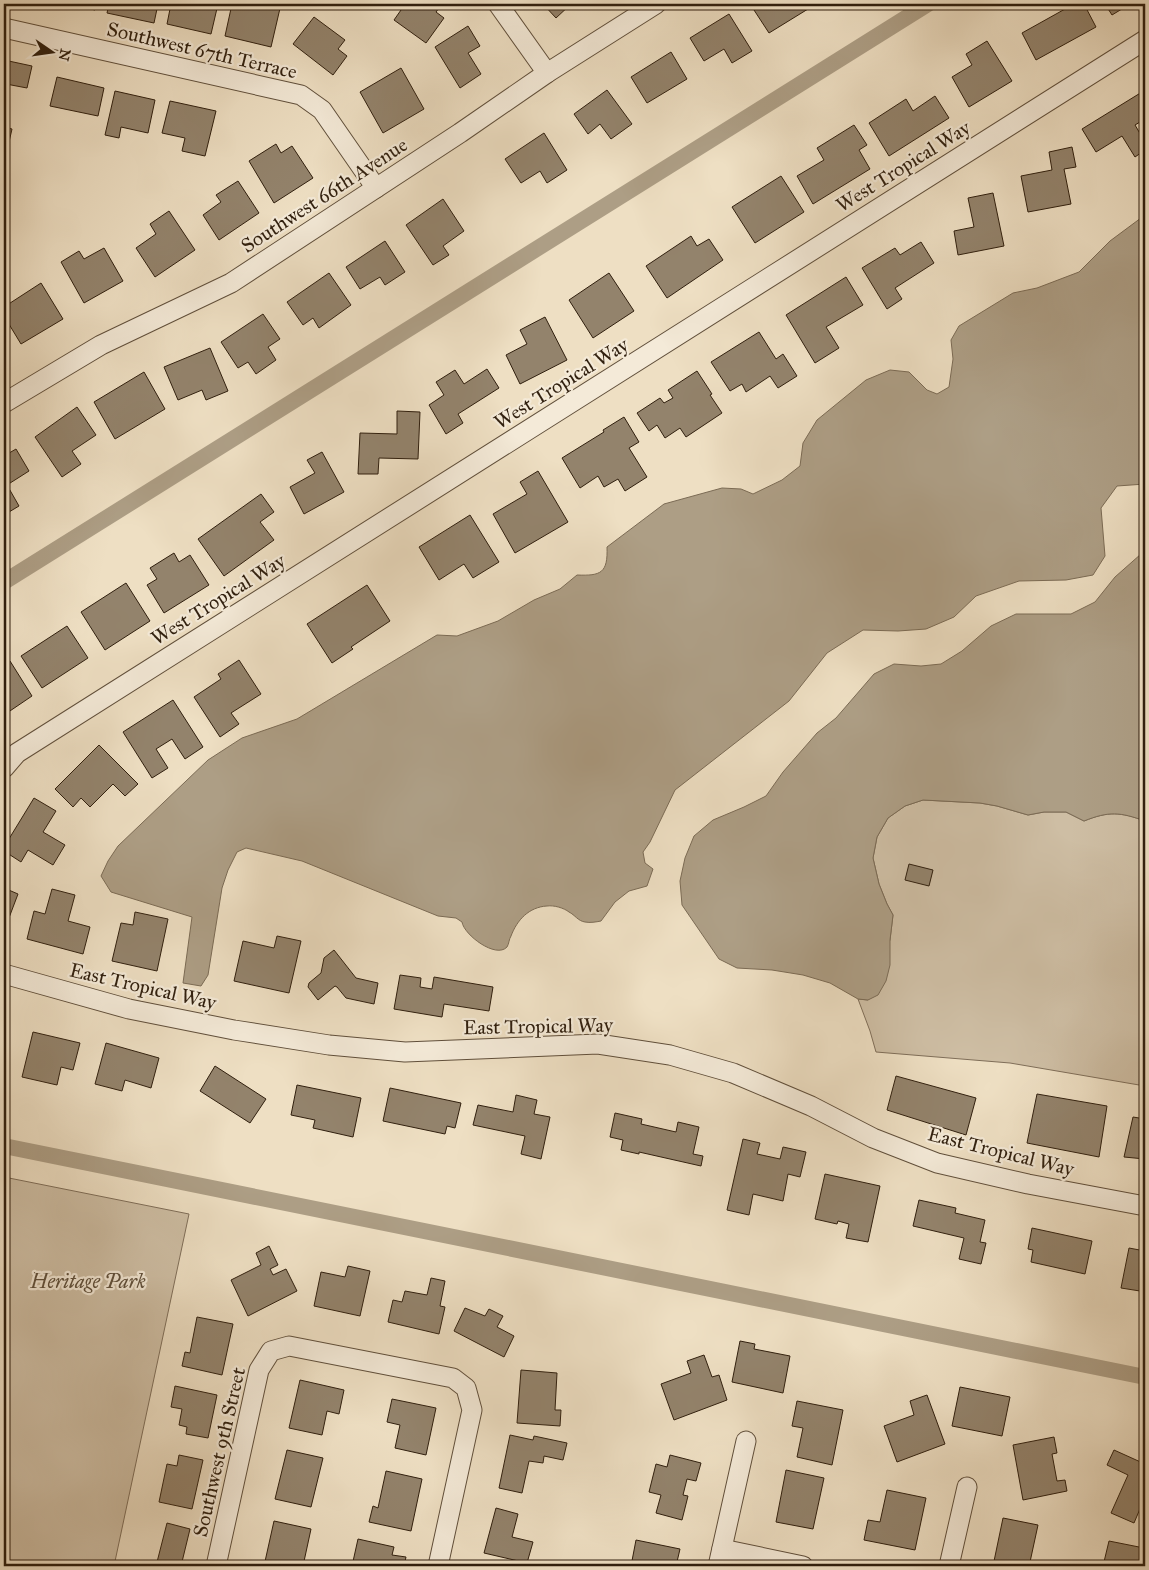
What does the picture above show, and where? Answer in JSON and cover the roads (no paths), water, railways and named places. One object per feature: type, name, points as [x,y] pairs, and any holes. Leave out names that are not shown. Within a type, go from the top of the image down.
[{"type":"street","points":[[498,4],[547,72]]},
{"type":"street","name":"Southwest 66th Avenue","points":[[4,403],[101,345],[231,282],[460,133],[547,72],[656,4]]},
{"type":"street","name":"Southwest 67th Terrace","points":[[4,28],[301,95],[322,110],[376,188]]},
{"type":"street","name":"West Tropical Way","points":[[4,768],[17,753],[1145,40]]},
{"type":"street","name":"East Tropical Way","points":[[4,974],[129,1009],[234,1030],[329,1046],[405,1052],[598,1044],[670,1055],[733,1073],[811,1106],[873,1138],[937,1163],[1028,1184],[1145,1206]]},
{"type":"street","name":"Southwest 9th Street","points":[[216,1566],[259,1370],[271,1350],[289,1346],[452,1378],[466,1388],[472,1410],[438,1566]]},
{"type":"street","points":[[746,1441],[720,1558],[803,1566]]},
{"type":"street","points":[[949,1566],[967,1487]]},
{"type":"waterway","points":[[4,582],[928,4]]},
{"type":"waterway","points":[[4,1146],[1145,1377]]},
{"type":"park label","name":"Heritage Park","points":[[88,1281]]}]
